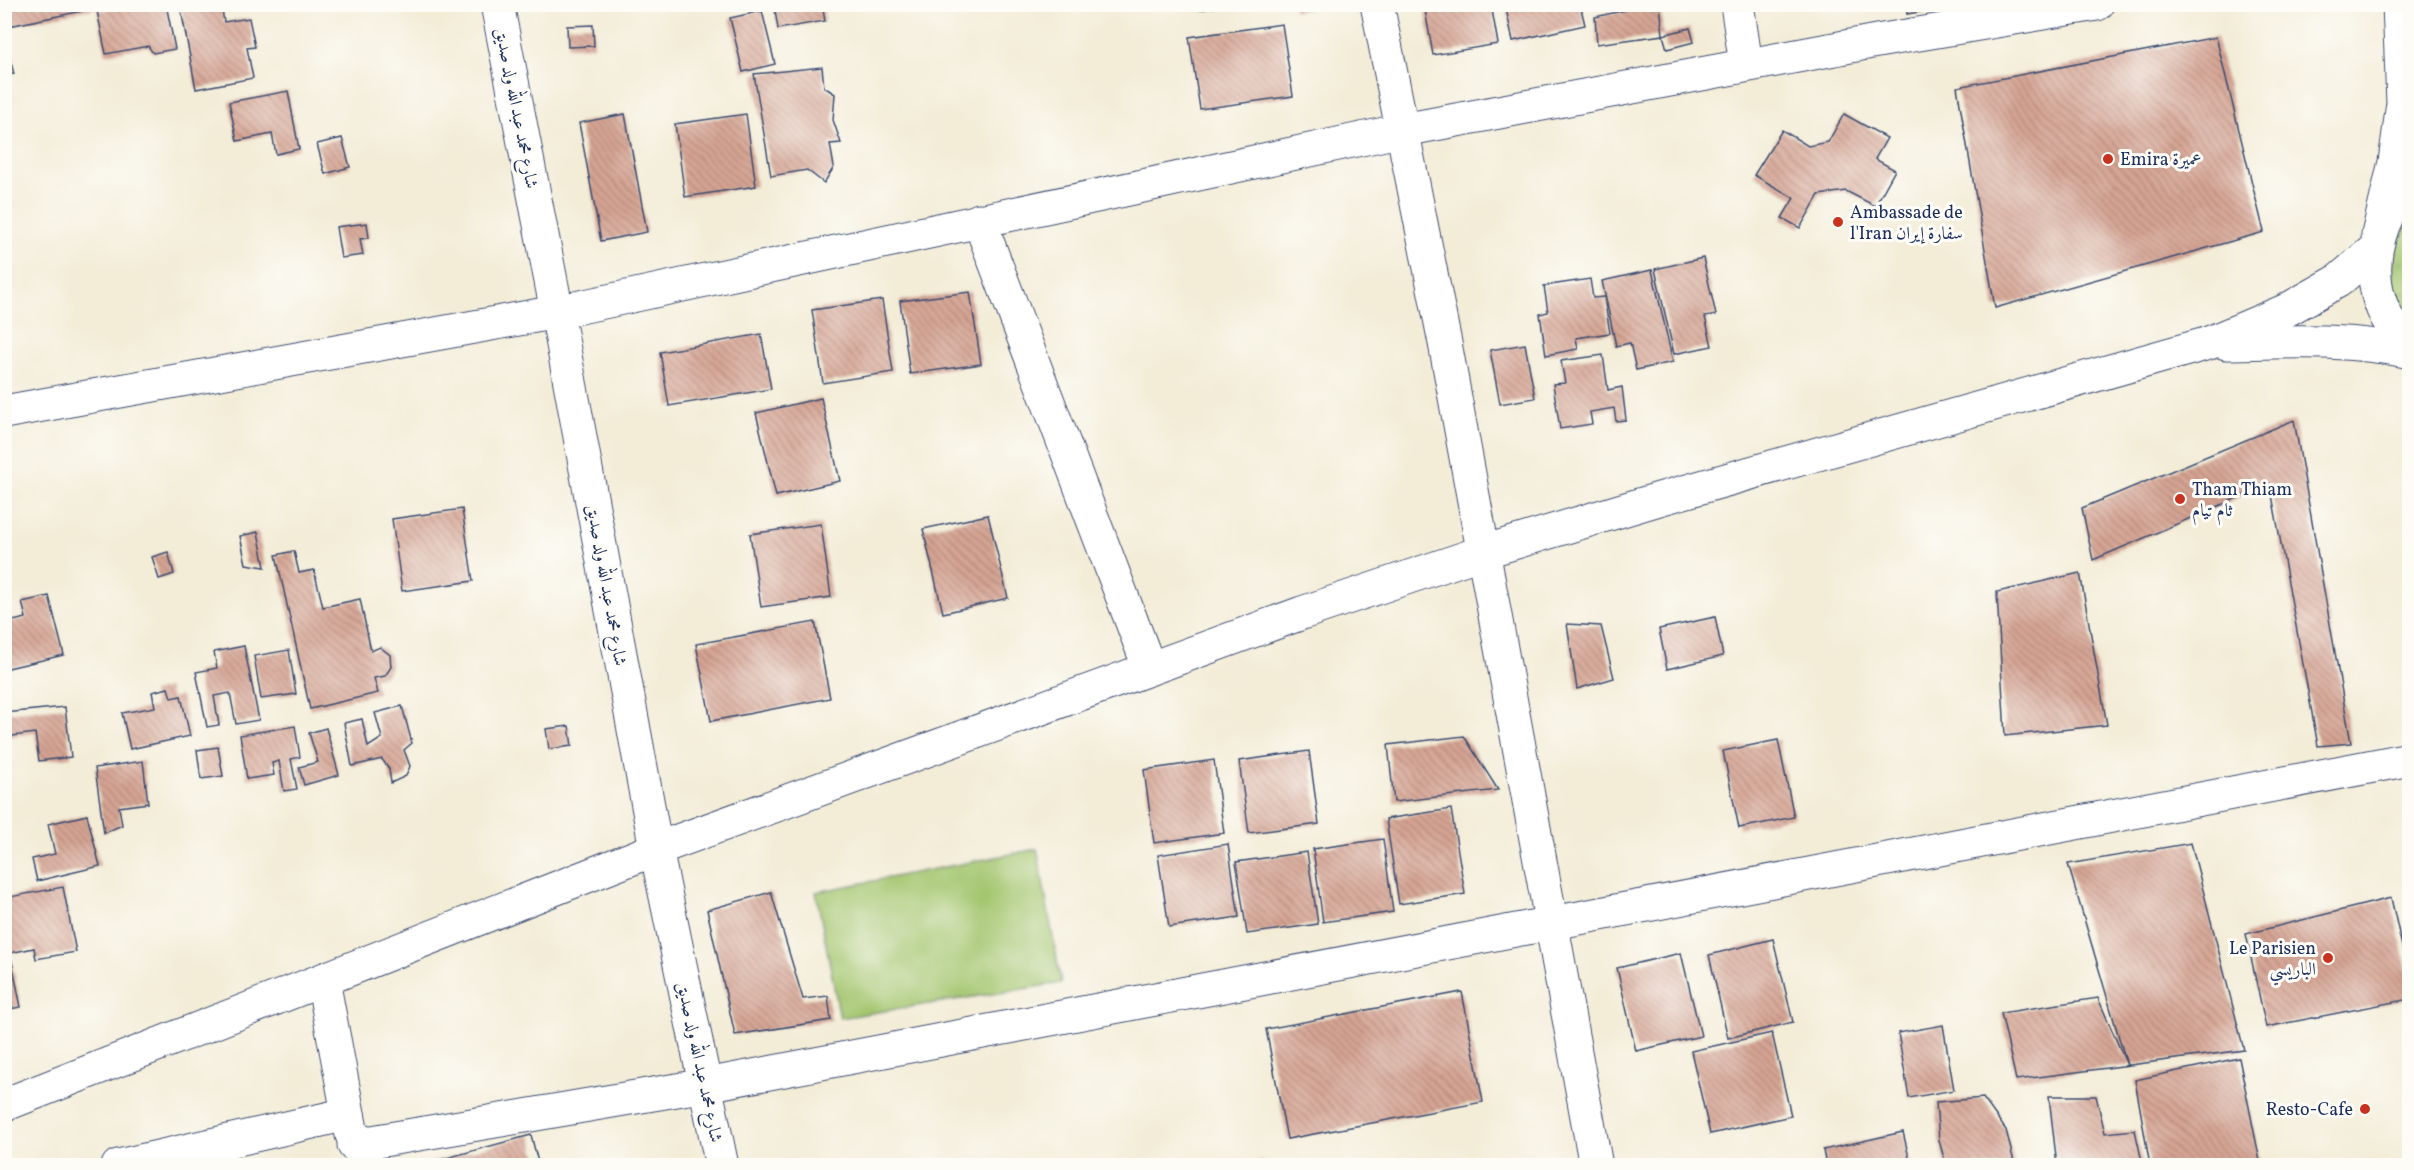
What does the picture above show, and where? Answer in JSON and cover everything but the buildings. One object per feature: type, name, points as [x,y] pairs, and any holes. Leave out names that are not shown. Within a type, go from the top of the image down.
[{"type":"main road","name":"شارع محمد عبد الله ولد صديق","points":[[497,4],[557,312],[656,849],[722,1166]]},
{"type":"main road","points":[[1377,4],[1483,552],[1596,1166]]},
{"type":"main road","points":[[1737,4],[1746,65]]},
{"type":"main road","points":[[4,412],[557,312],[1403,130],[1746,65],[2097,4]]},
{"type":"main road","points":[[2399,4],[2403,103],[2395,162],[2376,242],[2373,273],[2378,297],[2387,319],[2409,346]]},
{"type":"main road","points":[[4,1105],[656,849],[1149,667],[1483,552],[1938,418],[2209,343],[2285,311],[2338,281],[2376,242],[2392,205],[2409,187]]},
{"type":"main road","points":[[979,220],[1149,667]]},
{"type":"main road","points":[[2209,343],[2341,342],[2378,345],[2409,352]]},
{"type":"main road","points":[[118,1166],[353,1141],[706,1086],[2409,759]]},
{"type":"main road","points":[[323,980],[353,1141]]},
{"type":"green space","points":[[2409,219],[2409,323],[2396,297],[2392,271],[2397,244]]},
{"type":"green space","points":[[1037,849],[1061,983],[840,1018],[816,892]]},
{"type":"place","name":"Emira عميرة","points":[[2108,159]]},
{"type":"place","name":"Ambassade de l'Iran سفارة إيران","points":[[1838,222]]},
{"type":"place","name":"Tham Thiam ثام تيام","points":[[2180,499]]},
{"type":"place","name":"Le Parisien الباريسي","points":[[2328,958]]},
{"type":"place","name":"Resto-Cafe","points":[[2365,1109]]}]
